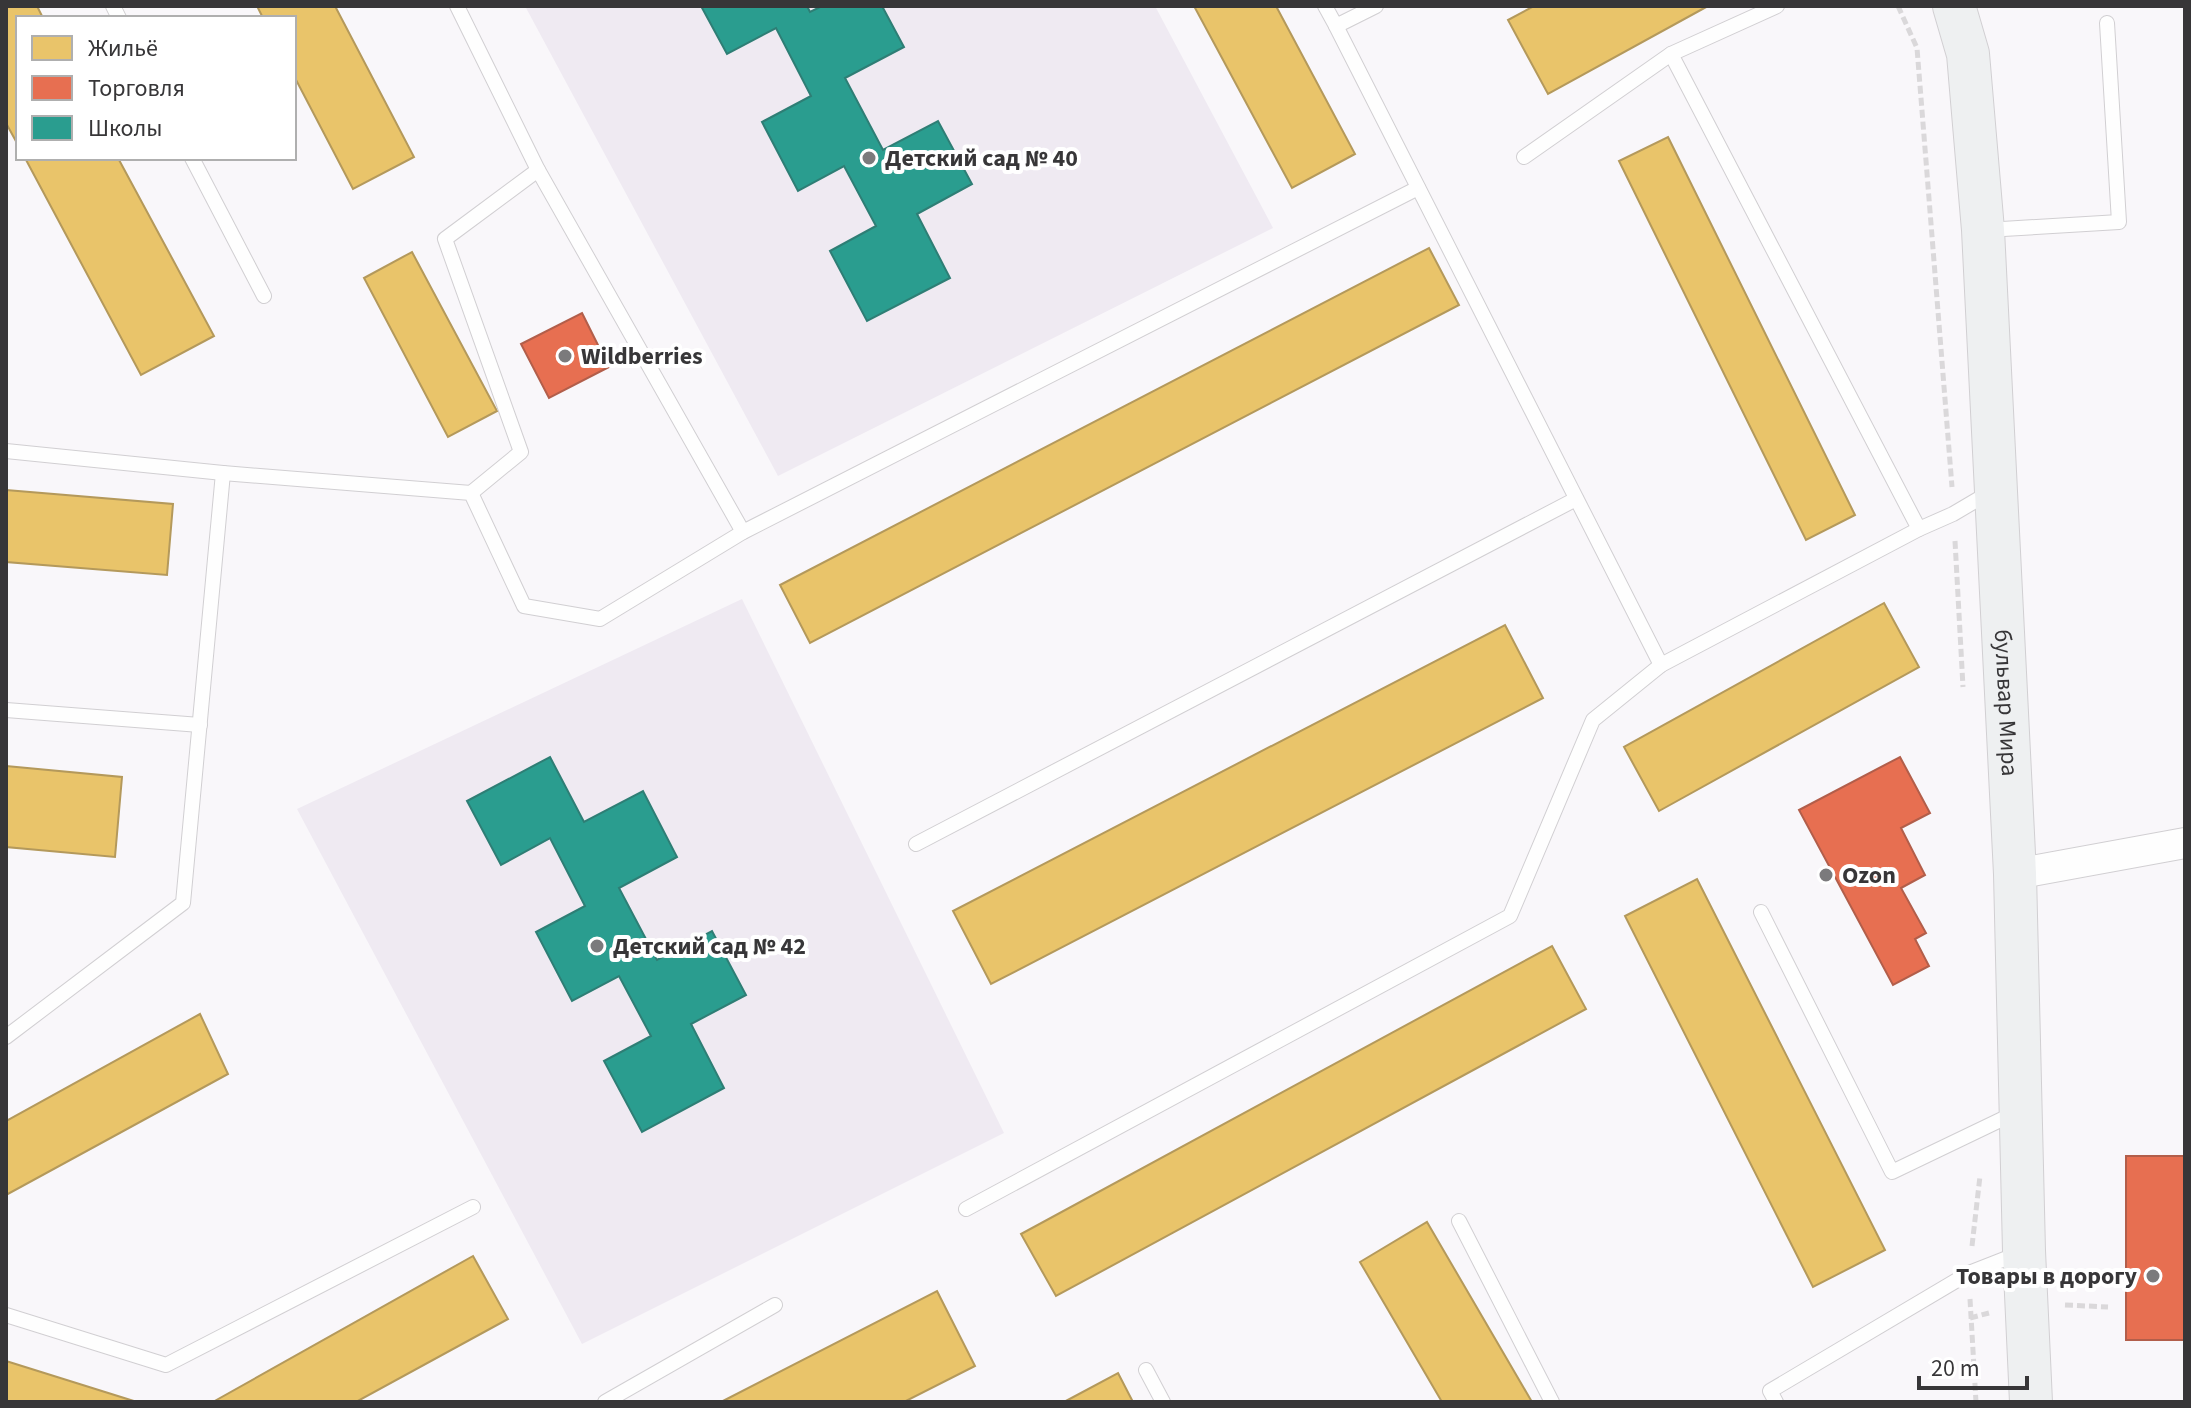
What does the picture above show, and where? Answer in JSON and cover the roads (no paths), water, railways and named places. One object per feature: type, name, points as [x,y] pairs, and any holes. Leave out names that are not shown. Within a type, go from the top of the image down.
[{"type":"street","name":"бульвар Мира","points":[[1954,6],[1968,54],[1983,230],[2015,874],[2003,1118],[2024,1251],[2031,1402]]},
{"type":"street","points":[[2015,874],[2185,843]]},
{"type":"lane","points":[[457,6],[538,170],[743,532]]},
{"type":"lane","points":[[1325,6],[1661,665]]},
{"type":"lane","points":[[1336,26],[1376,6]]},
{"type":"lane","points":[[1524,157],[1671,54],[1777,6]]},
{"type":"lane","points":[[1983,230],[2119,222],[2107,23]]},
{"type":"lane","points":[[1671,54],[1919,529]]},
{"type":"lane","points":[[193,160],[264,296]]},
{"type":"lane","points":[[6,451],[471,493],[521,452],[445,239],[538,170]]},
{"type":"lane","points":[[471,493],[524,606],[600,619],[743,532],[1418,188]]},
{"type":"lane","points":[[6,1037],[183,903],[223,473]]},
{"type":"lane","points":[[966,1209],[1510,916],[1593,720],[1661,665],[1953,514],[1995,488]]},
{"type":"lane","points":[[916,844],[1576,499]]},
{"type":"lane","points":[[6,710],[200,725]]},
{"type":"lane","points":[[1761,912],[1892,1172],[2003,1118]]},
{"type":"lane","points":[[6,1315],[166,1365],[473,1207]]},
{"type":"lane","points":[[1459,1221],[1552,1402]]},
{"type":"lane","points":[[1776,1402],[1770,1391],[1969,1273],[2024,1251]]},
{"type":"lane","points":[[605,1402],[775,1305]]},
{"type":"lane","points":[[1146,1370],[1163,1402]]},
{"type":"place","name":"Детский сад № 40","points":[[869,158]]},
{"type":"place","name":"Wildberries","points":[[565,356]]},
{"type":"place","name":"Ozon","points":[[1826,875]]},
{"type":"place","name":"Детский сад № 42","points":[[597,946]]},
{"type":"place","name":"Товары в дорогу","points":[[2153,1276]]}]
